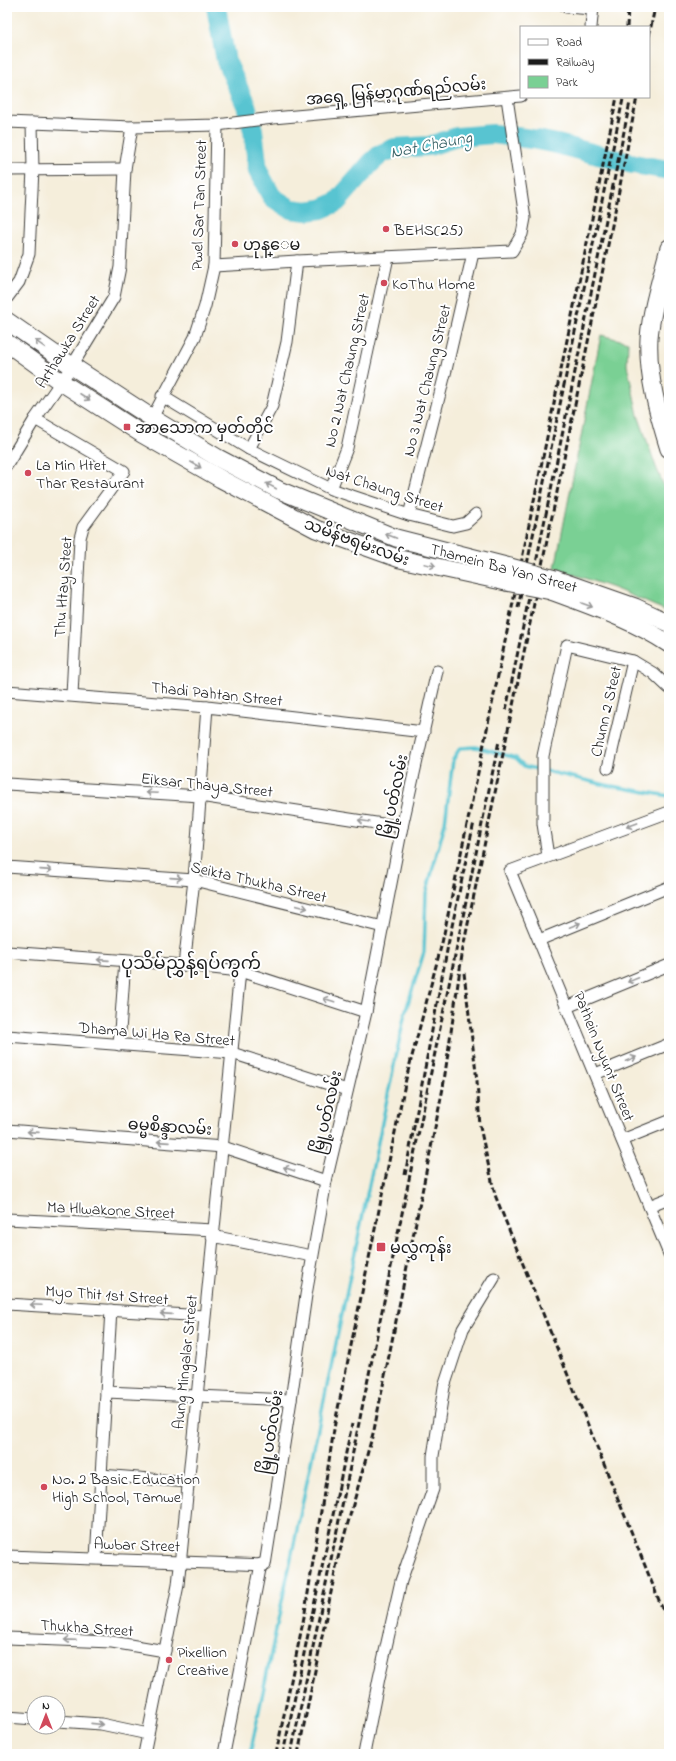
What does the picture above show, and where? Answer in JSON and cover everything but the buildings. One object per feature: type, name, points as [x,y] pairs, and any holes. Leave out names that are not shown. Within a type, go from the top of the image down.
[{"type":"main road","points":[[669,248],[649,337],[650,370],[656,406],[669,449]]},
{"type":"main road","name":"Thamein Ba Yan Street","points":[[7,321],[72,366],[152,418],[218,458],[279,490],[396,538],[508,574]]},
{"type":"main road","name":"သမိန်ဗရမ်းလမ်း","points":[[7,343],[61,382],[156,441],[221,479],[316,529],[400,559],[508,574],[553,585],[633,615],[669,644]]},
{"type":"main road","points":[[633,615],[669,623]]},
{"type":"street","points":[[566,7],[593,8],[592,26]]},
{"type":"street","name":"အရှေ့ မြန်မာ့ဂုဏ်ရည်လမ်း","points":[[7,122],[132,127],[217,125],[273,118],[520,96]]},
{"type":"street","points":[[214,266],[297,260],[512,251],[522,234],[525,218],[507,98]]},
{"type":"street","points":[[7,298],[19,282],[29,254],[33,169],[32,123]]},
{"type":"street","name":"Pwel Sar Tan Street","points":[[152,418],[162,396],[195,337],[205,306],[214,266],[217,125]]},
{"type":"street","name":"Arthawka Street","points":[[7,465],[35,420],[72,366],[114,297],[120,267],[125,169],[132,127]]},
{"type":"street","points":[[7,170],[125,169]]},
{"type":"street","name":"No 3 Nat Chaung Street","points":[[409,515],[446,370],[473,252]]},
{"type":"street","name":"No 2 Nat Chaung Street","points":[[331,489],[347,448],[388,257]]},
{"type":"street","points":[[249,449],[272,406],[287,342],[297,260]]},
{"type":"street","name":"Nat Chaung Street","points":[[162,396],[249,449],[331,489],[409,515],[453,526],[466,523],[476,514]]},
{"type":"street","name":"Thu Htay Steet","points":[[35,420],[124,471],[83,527],[80,538],[72,695]]},
{"type":"street","points":[[669,688],[653,673],[633,661],[566,645],[543,756],[544,824],[548,856],[669,812]]},
{"type":"street","name":"Chunn 2 Steet","points":[[608,768],[633,661]]},
{"type":"street","name":"မြို့ပတ်လမ်း","points":[[224,1754],[263,1564],[291,1400],[312,1256],[326,1181],[366,1012],[402,827],[437,671]]},
{"type":"street","name":"Thadi Pahtan Street","points":[[7,691],[207,707],[424,732]]},
{"type":"street","points":[[184,964],[194,880],[207,707]]},
{"type":"street","name":"Eiksar Thaya Street","points":[[7,784],[200,796],[402,827]]},
{"type":"street","name":"Pathein Nyunt Street","points":[[548,856],[510,871],[669,1254]]},
{"type":"street","name":"Seikta Thukha Street","points":[[7,867],[194,880],[383,927]]},
{"type":"street","points":[[539,940],[669,887]]},
{"type":"street","points":[[7,952],[184,964],[240,971],[366,1012]]},
{"type":"street","points":[[119,1045],[125,961]]},
{"type":"street","points":[[567,1007],[669,965]]},
{"type":"street","name":"Aung Mingalar Street","points":[[144,1754],[178,1585],[240,971]]},
{"type":"street","name":"Dhama Wi Ha Ra Street","points":[[7,1036],[232,1053],[347,1090]]},
{"type":"street","points":[[594,1074],[669,1044]]},
{"type":"street","points":[[622,1140],[669,1121]]},
{"type":"street","name":"ဓမ္မစိန္ဒာလမ်း","points":[[7,1130],[223,1146],[326,1181]]},
{"type":"street","points":[[649,1206],[669,1198]]},
{"type":"street","name":"Ma Hlwakone Street","points":[[7,1219],[213,1233],[312,1256]]},
{"type":"street","points":[[364,1754],[379,1678],[401,1581],[433,1489],[432,1456],[444,1387],[463,1329],[494,1278]]},
{"type":"street","name":"Myo Thit 1st Street","points":[[7,1304],[204,1316]]},
{"type":"street","points":[[96,1558],[111,1310]]},
{"type":"street","points":[[106,1392],[291,1400]]},
{"type":"street","points":[[101,1476],[188,1482]]},
{"type":"street","name":"Awbar Street","points":[[7,1556],[263,1564]]},
{"type":"street","name":"Thukha Street","points":[[7,1638],[112,1642],[165,1651]]},
{"type":"street","points":[[7,1717],[26,1718]]},
{"type":"street","points":[[66,1722],[101,1724],[148,1734]]},
{"type":"green space","points":[[601,335],[628,342],[627,365],[638,415],[656,467],[669,498],[669,612],[616,589],[555,568]]},
{"type":"waterway","name":"Nat Chaung","points":[[216,7],[226,61],[246,105],[253,130],[258,171],[272,197],[291,209],[307,211],[321,209],[337,202],[371,163],[381,154],[395,148],[429,146],[457,137],[493,134],[532,139],[633,164],[669,170]]},
{"type":"waterway","points":[[250,1754],[405,1013],[424,952],[426,894],[445,823],[453,760],[460,748],[476,747],[516,758],[524,766],[606,785],[669,796]]},
{"type":"railway","points":[[627,26],[628,7]]},
{"type":"railway","points":[[650,31],[655,7]]},
{"type":"railway","points":[[276,1754],[305,1612],[335,1423],[406,1079],[442,943],[617,98]]},
{"type":"railway","points":[[298,1754],[338,1558],[374,1430],[443,1088],[463,948],[616,206],[637,98]]},
{"type":"railway","points":[[518,608],[623,99]]},
{"type":"railway","points":[[506,710],[630,102]]},
{"type":"railway","points":[[291,1754],[499,741]]},
{"type":"railway","points":[[405,1175],[448,945],[474,822]]},
{"type":"railway","points":[[464,973],[477,1081],[480,1127],[495,1195],[669,1625]]},
{"type":"railway","points":[[283,1754],[352,1424]]},
{"type":"place","name":"BEHS(25)","points":[[386,229]]},
{"type":"place","name":"ဟုန္ေမ","points":[[235,244]]},
{"type":"place","name":"KoThu Home","points":[[384,283]]},
{"type":"place","name":"အာသောက မှတ်တိုင်","points":[[127,427]]},
{"type":"place","name":"La Min Htet Thar Restaurant","points":[[28,473]]},
{"type":"place","name":"မလွှကုန်း","points":[[381,1247]]},
{"type":"place","name":"No. 2 Basic Education High School, Tamwe","points":[[44,1487]]},
{"type":"place","name":"Pixellion Creative","points":[[169,1660]]},
{"type":"district","name":"ပုသိမ်ညွှန့်ရပ်ကွက်","points":[[191,963]]}]
